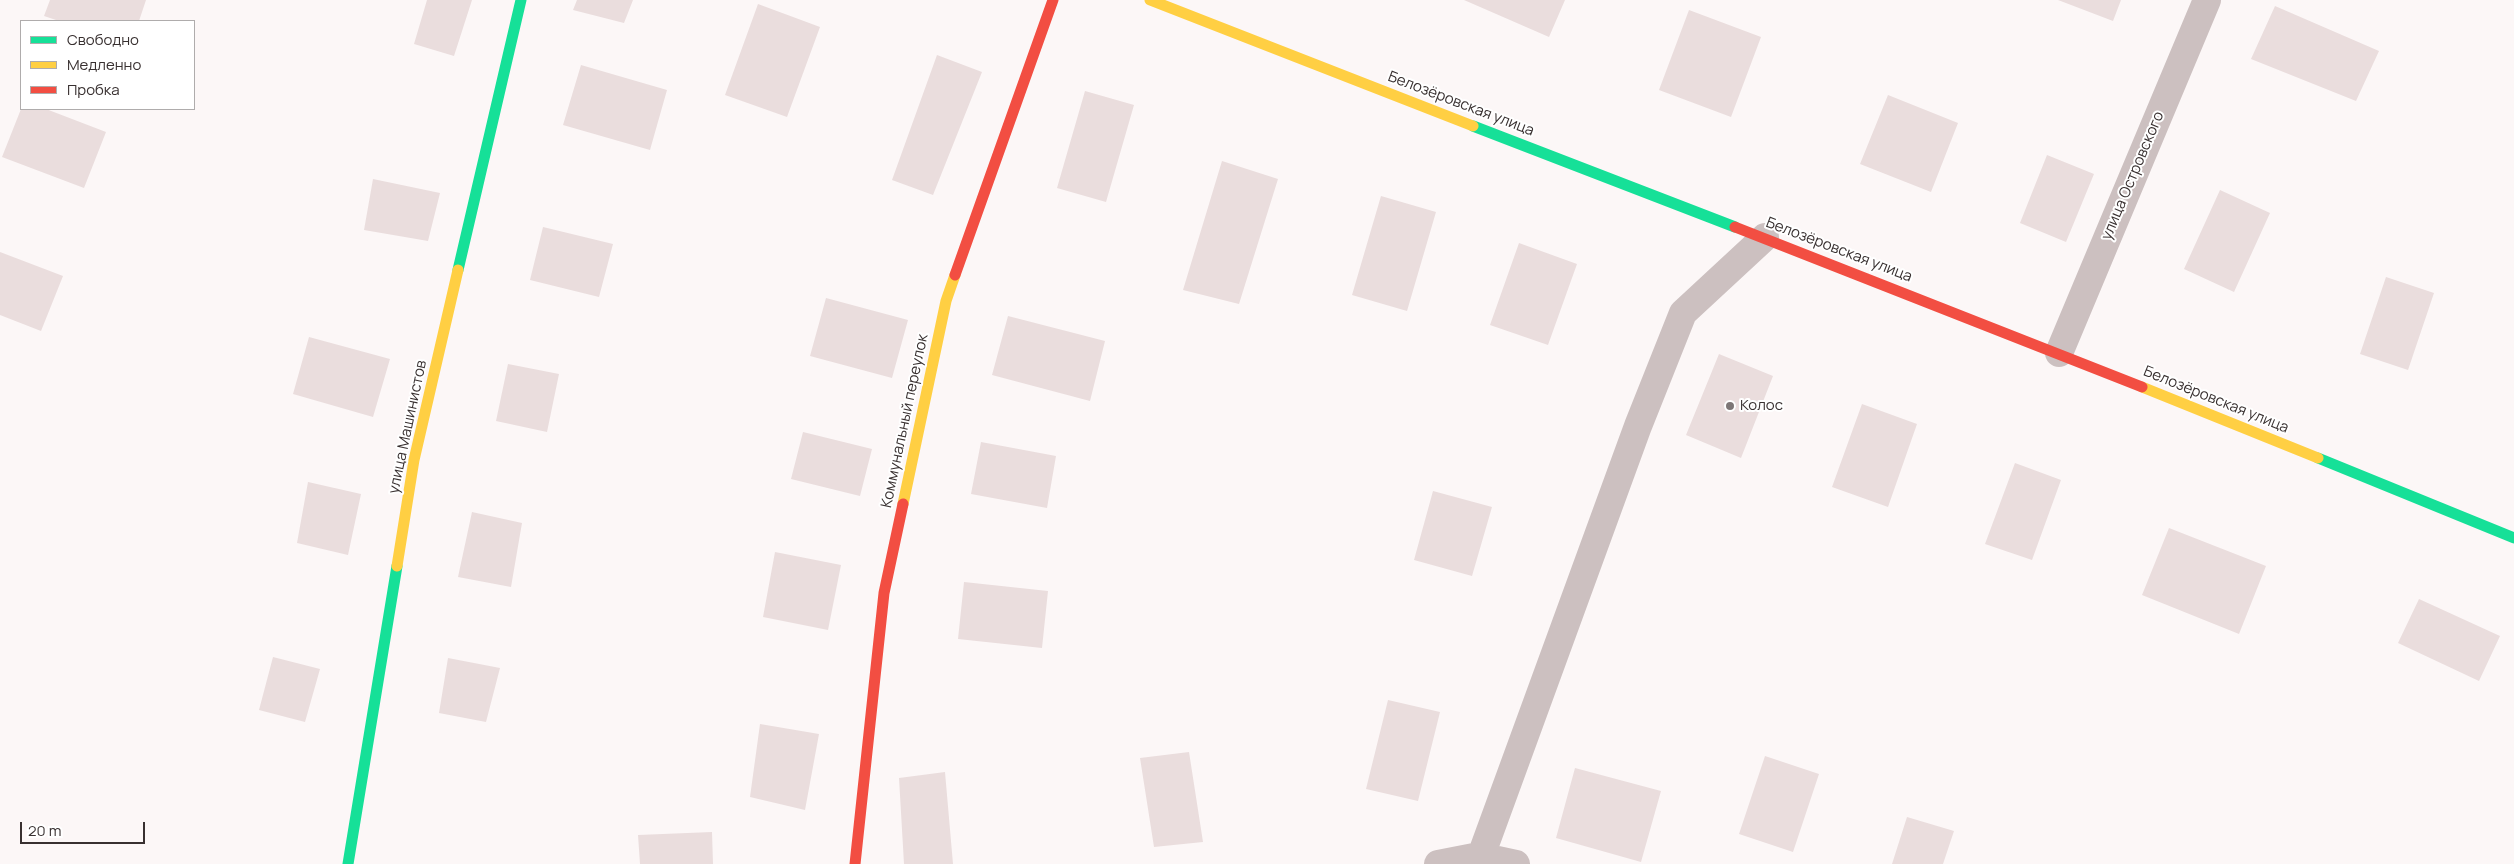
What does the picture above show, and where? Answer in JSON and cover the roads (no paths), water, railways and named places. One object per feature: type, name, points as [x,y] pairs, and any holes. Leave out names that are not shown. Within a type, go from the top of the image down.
[{"type":"street","name":"улица Машинистов","points":[[348,864],[414,460],[521,0]]},
{"type":"street","name":"Коммунальный переулок","points":[[855,864],[884,593],[946,302],[1053,0]]},
{"type":"street","name":"Белозёровская улица","points":[[1150,0],[1765,237],[2059,353],[2514,538]]},
{"type":"street","name":"улица Островского","points":[[2059,353],[2207,0]]},
{"type":"street","points":[[1479,860],[1638,426],[1683,313],[1765,237]]},
{"type":"street","points":[[1438,864],[1479,860],[1516,864]]},
{"type":"place","name":"Колос","points":[[1730,406]]}]
